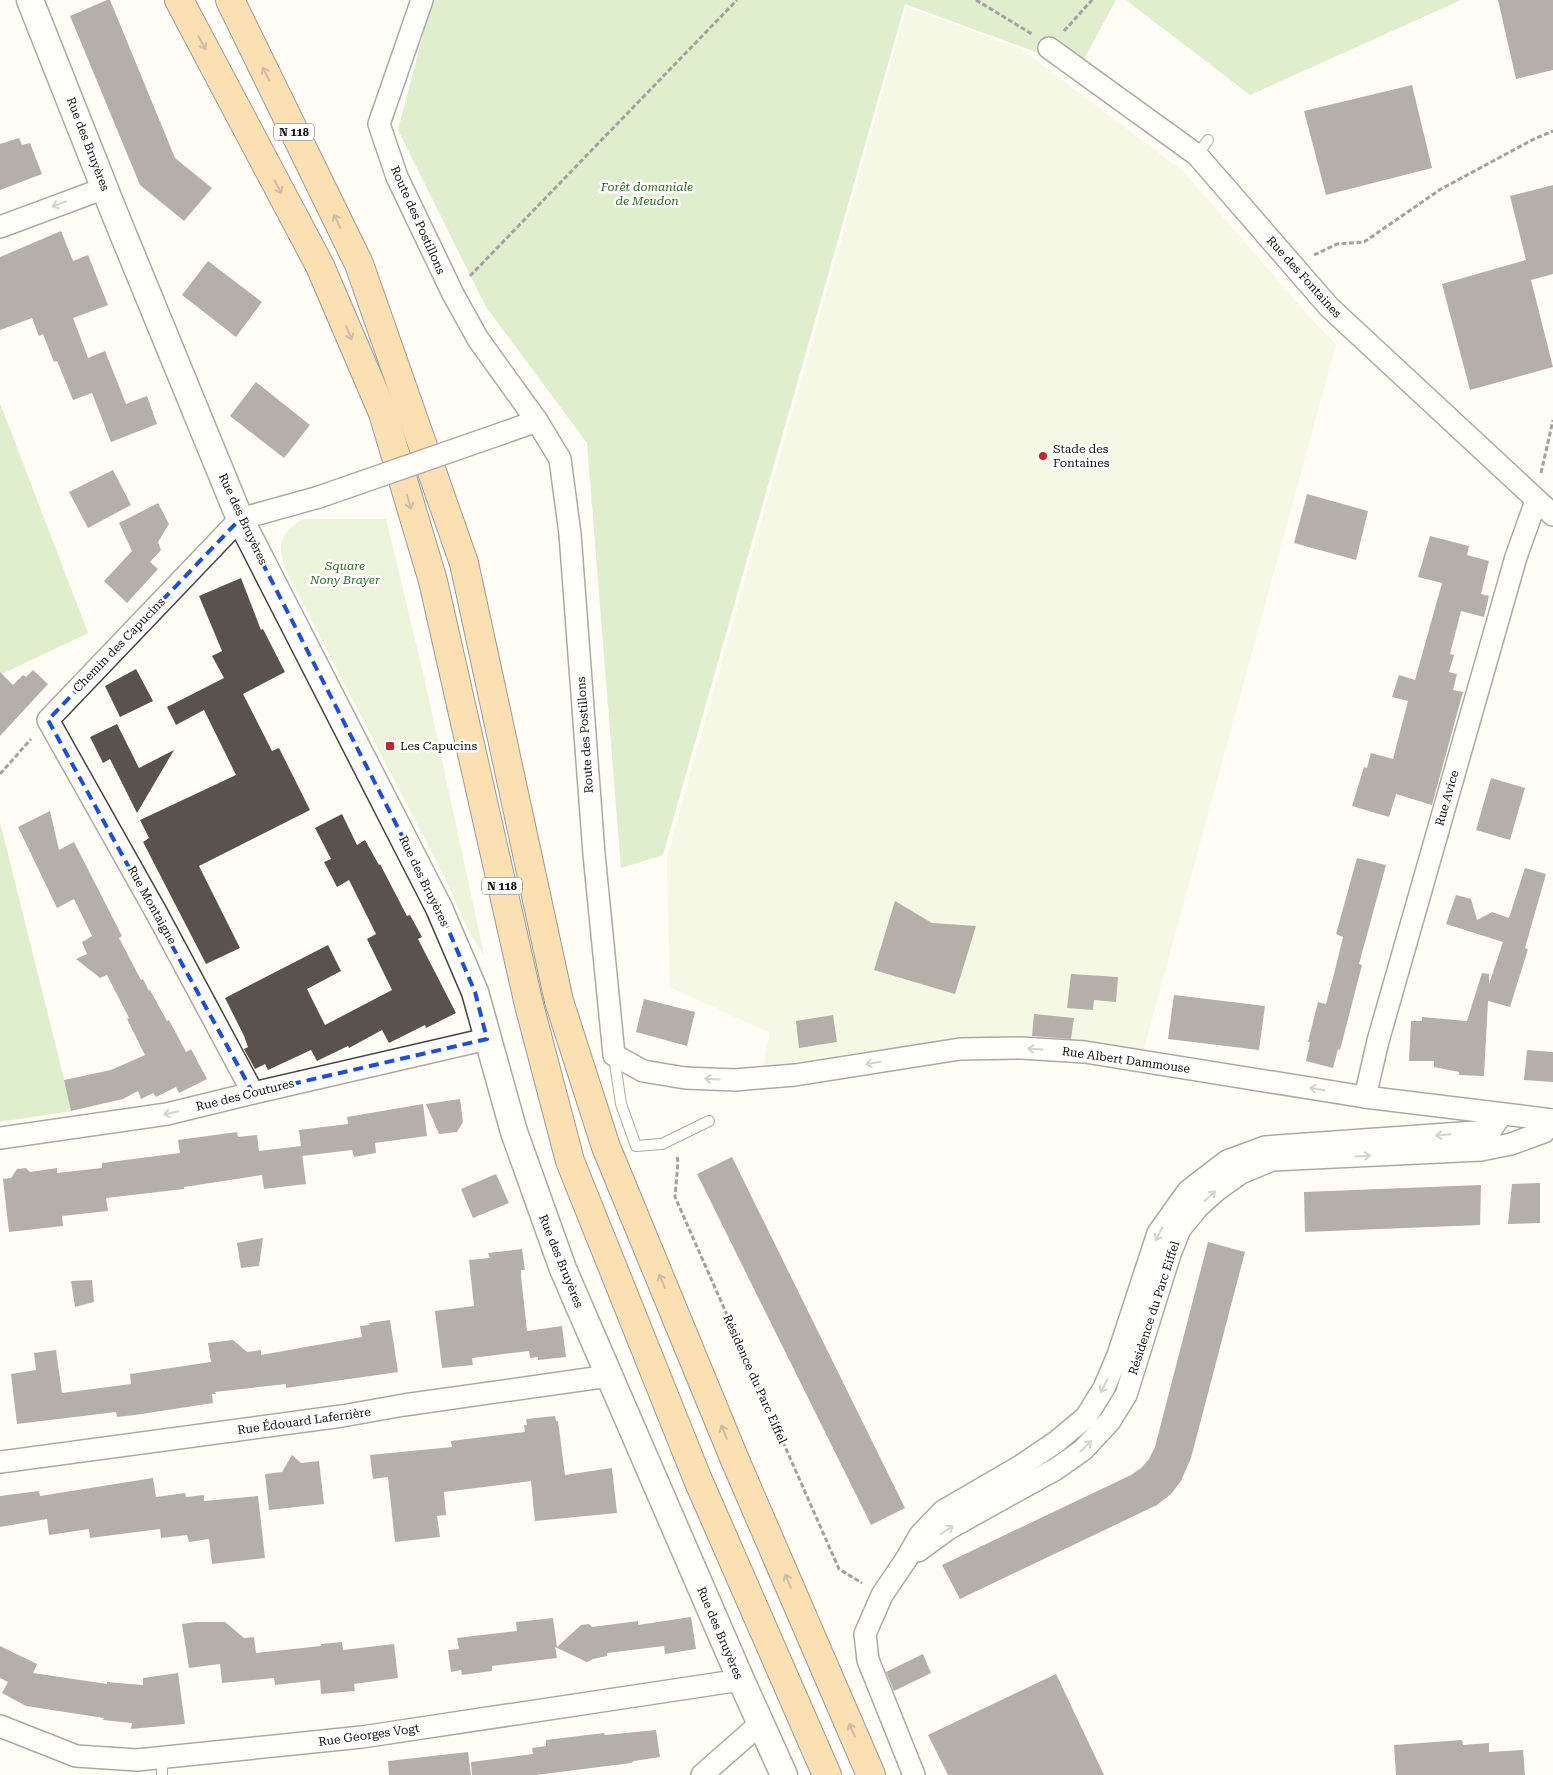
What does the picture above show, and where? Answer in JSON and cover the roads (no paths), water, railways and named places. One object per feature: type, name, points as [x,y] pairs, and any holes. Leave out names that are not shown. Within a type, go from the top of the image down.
[{"type":"highway","name":"N 118","points":[[179,0],[320,266],[383,413],[433,581],[528,1005],[570,1161],[698,1480],[827,1775]]},
{"type":"highway","name":"N 118","points":[[230,0],[359,264],[464,563],[559,1001],[606,1147],[732,1450],[871,1775]]},
{"type":"street","name":"Rue des Bruyères","points":[[30,0],[240,519],[439,908],[475,992],[514,1132],[563,1269],[740,1680],[784,1775]]},
{"type":"street","name":"Route des Postillons","points":[[422,0],[379,124],[397,177],[453,294],[478,339],[536,421],[560,459],[570,534],[594,854],[614,1055]]},
{"type":"street","name":"Rue des Fontaines","points":[[1049,48],[1202,147],[1293,265],[1329,307],[1553,515]]},
{"type":"street","points":[[0,227],[105,188]]},
{"type":"street","points":[[240,519],[319,497],[536,421]]},
{"type":"street","name":"Rue Avice","points":[[1365,1097],[1378,1041],[1516,557],[1536,500]]},
{"type":"street","name":"Chemin des Capucins","points":[[48,720],[240,519]]},
{"type":"street","name":"Rue Montaigne","points":[[48,720],[156,912],[253,1093]]},
{"type":"street","name":"Rue des Coutures","points":[[0,1138],[167,1114],[487,1039]]},
{"type":"street","name":"Rue Albert Dammouse","points":[[614,1055],[643,1071],[685,1078],[735,1080],[795,1075],[960,1049],[1021,1048],[1085,1052],[1365,1097],[1552,1120]]},
{"type":"street","name":"Résidence du Parc Eiffel","points":[[1479,1141],[1490,1131],[1501,1115]]},
{"type":"street","name":"Résidence du Parc Eiffel","points":[[914,1775],[868,1660],[865,1634],[882,1595],[920,1535],[943,1511],[1027,1473],[1056,1442],[1086,1417],[1131,1346],[1158,1233],[1184,1212],[1188,1191],[1227,1161],[1253,1160],[1265,1147],[1479,1141],[1511,1144],[1544,1132],[1552,1120]]},
{"type":"street","name":"Rue Édouard Laferrière","points":[[0,1462],[342,1416],[404,1405],[608,1376]]},
{"type":"street","name":"Rue Georges Vogt","points":[[0,1726],[76,1756],[137,1760],[162,1766],[740,1680]]},
{"type":"street","points":[[702,1775],[760,1724]]},
{"type":"lane","points":[[614,1055],[622,1104],[636,1146],[662,1144],[709,1121]]},
{"type":"place","name":"Stade des Fontaines","points":[[1043,456]]},
{"type":"place","name":"Les Capucins","points":[[390,746]]},
{"type":"park label","name":"Forêt domaniale de Meudon","points":[[647,194]]},
{"type":"park label","name":"Square Nony Brayer","points":[[345,573]]}]
